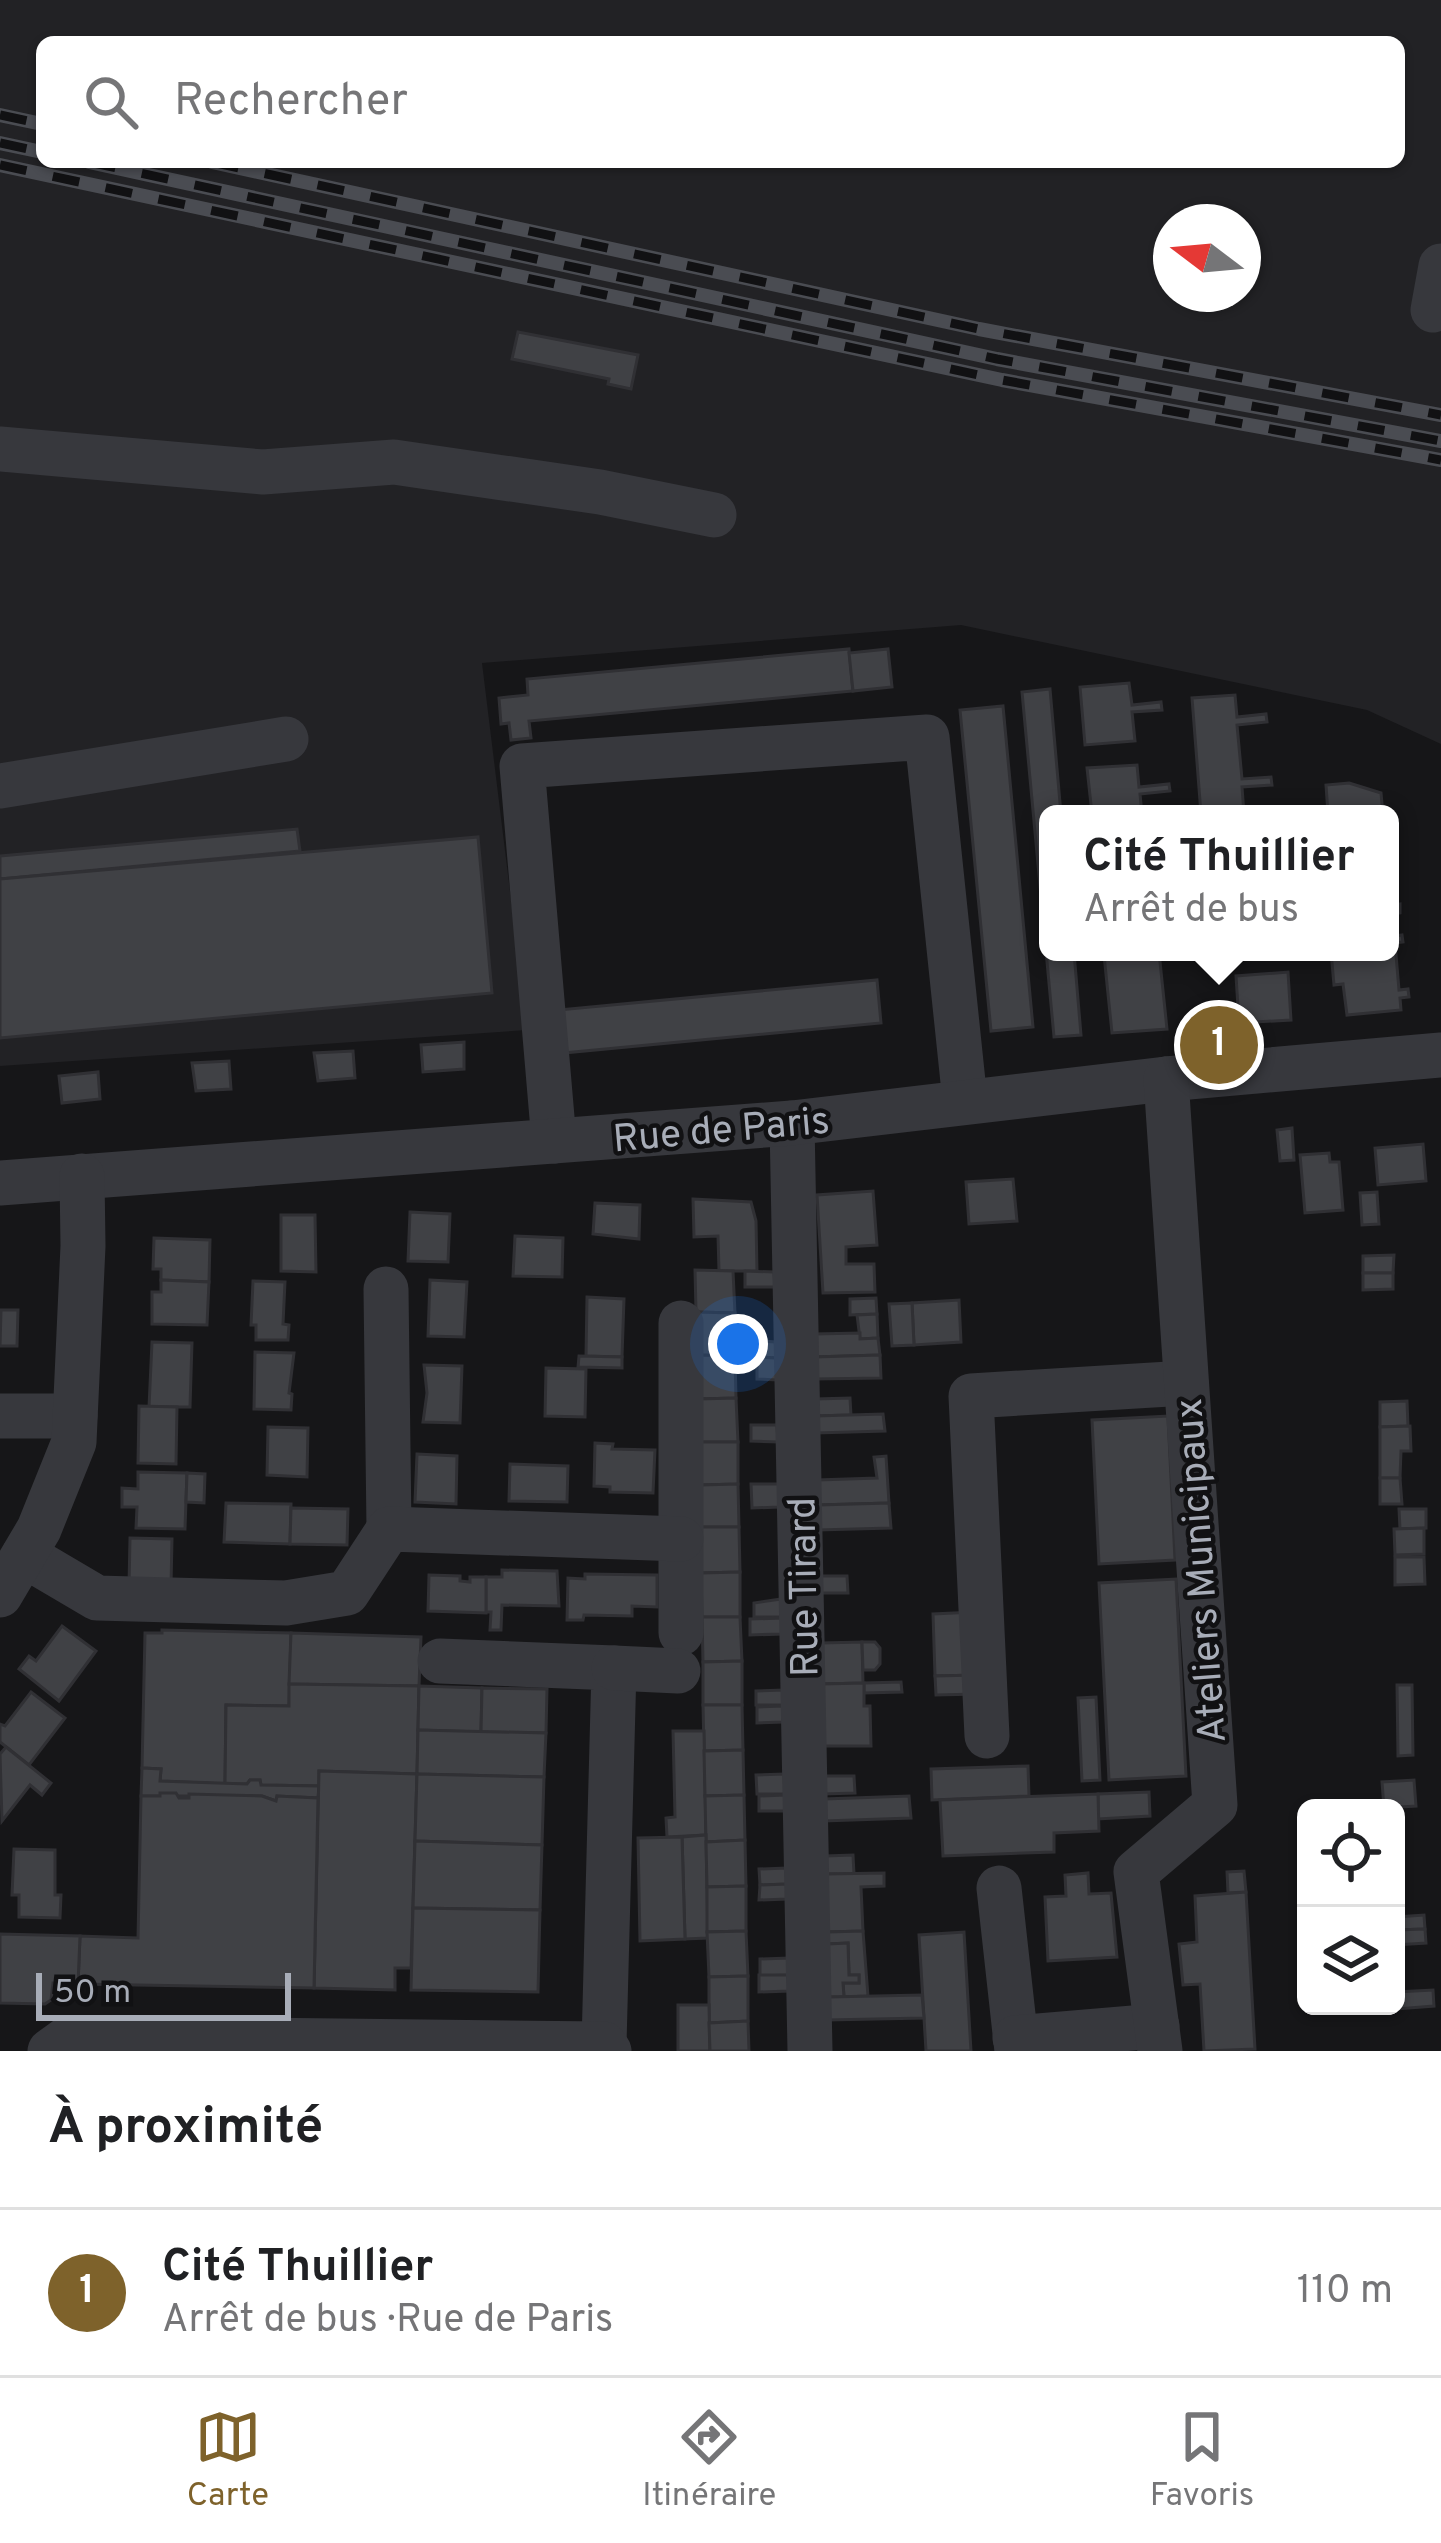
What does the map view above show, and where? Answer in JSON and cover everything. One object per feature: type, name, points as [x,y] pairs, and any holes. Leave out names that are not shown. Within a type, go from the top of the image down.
[{"type":"street","points":[[0,449],[263,472],[394,462],[516,478],[714,514]]},
{"type":"street","points":[[554,1141],[522,766],[927,737],[965,1101]]},
{"type":"street","points":[[0,786],[286,739]]},
{"type":"street","name":"Rue de Paris","points":[[0,1184],[792,1123],[1166,1079],[1441,1055]]},
{"type":"street","name":"Ateliers Municipaux","points":[[999,1888],[1016,2044],[1158,2038],[1136,1872],[1215,1805],[1166,1079]]},
{"type":"street","name":"Rue Tirard","points":[[792,1123],[810,2051]]},
{"type":"street","points":[[0,1595],[40,1529],[74,1442],[82,1177]]},
{"type":"street","points":[[24,1555],[97,1598],[286,1603],[347,1593],[389,1528],[386,1289]]},
{"type":"street","points":[[440,1660],[614,1668],[680,1652],[680,1323]]},
{"type":"street","points":[[987,1736],[971,1396],[1186,1383]]},
{"type":"street","points":[[0,1415],[75,1416]]},
{"type":"street","points":[[389,1528],[681,1539]]},
{"type":"street","points":[[50,2051],[68,2038],[606,2048],[614,1668]]},
{"type":"shaded area","points":[[0,0],[1441,0],[1441,744],[1367,710],[961,625],[482,663],[527,1030],[0,1066]]},
{"type":"building","points":[[518,332],[638,355],[631,389],[608,384],[609,379],[512,359]]},
{"type":"building","points":[[849,649],[853,691],[529,721],[531,738],[511,740],[509,723],[501,724],[499,698],[528,695],[527,679]]},
{"type":"building","points":[[888,649],[892,687],[853,691],[849,653]]},
{"type":"building","points":[[1129,683],[1132,705],[1161,702],[1162,710],[1132,712],[1135,741],[1085,745],[1080,687]]},
{"type":"building","points":[[1050,689],[1060,805],[1039,805],[1039,875],[1022,692]]},
{"type":"building","points":[[1235,695],[1237,717],[1266,714],[1267,722],[1237,725],[1242,779],[1271,777],[1272,785],[1242,787],[1243,805],[1200,805],[1192,698]]},
{"type":"building","points":[[1003,706],[1033,1027],[991,1031],[960,710]]},
{"type":"building","points":[[1137,765],[1139,787],[1169,784],[1170,791],[1140,794],[1141,805],[1091,805],[1087,768]]},
{"type":"building","points":[[1349,783],[1381,793],[1382,805],[1327,805],[1326,785]]},
{"type":"building","points":[[297,829],[300,851],[0,879],[0,856]]},
{"type":"building","points":[[478,837],[492,993],[0,1038],[0,879]]},
{"type":"building","points":[[1047,961],[1075,961],[1081,1035],[1054,1037]]},
{"type":"building","points":[[1105,961],[1160,961],[1167,1029],[1112,1033]]},
{"type":"building","points":[[1332,961],[1397,961],[1399,990],[1408,989],[1409,997],[1400,998],[1401,1010],[1347,1015],[1343,984],[1334,985]]},
{"type":"building","points":[[1288,972],[1291,1020],[1239,1023],[1236,976]]},
{"type":"building","points":[[877,980],[881,1023],[563,1053],[558,1010]]},
{"type":"building","points":[[464,1042],[464,1069],[423,1072],[421,1045]]},
{"type":"building","points":[[353,1051],[355,1078],[318,1081],[314,1053]]},
{"type":"building","points":[[229,1061],[231,1089],[196,1091],[192,1063]]},
{"type":"building","points":[[98,1072],[100,1099],[62,1103],[59,1076]]},
{"type":"building","points":[[1292,1128],[1294,1160],[1280,1161],[1277,1130]]},
{"type":"building","points":[[1423,1144],[1426,1181],[1378,1185],[1375,1148]]},
{"type":"building","points":[[1329,1153],[1330,1162],[1339,1162],[1343,1210],[1305,1213],[1300,1155]]},
{"type":"building","points":[[1013,1179],[1017,1221],[969,1224],[966,1182]]},
{"type":"building","points":[[873,1191],[877,1245],[846,1247],[846,1264],[874,1264],[875,1292],[823,1293],[817,1195]]},
{"type":"building","points":[[1377,1192],[1379,1224],[1362,1225],[1360,1193]]},
{"type":"building","points":[[693,1199],[751,1202],[757,1271],[719,1271],[718,1236],[694,1237]]},
{"type":"building","points":[[595,1203],[640,1205],[639,1239],[593,1234]]},
{"type":"building","points":[[410,1212],[450,1214],[448,1262],[408,1261]]},
{"type":"building","points":[[281,1215],[315,1215],[316,1272],[281,1271]]},
{"type":"building","points":[[515,1236],[563,1238],[562,1277],[513,1276]]},
{"type":"building","points":[[154,1238],[210,1240],[209,1282],[161,1280],[161,1269],[153,1269]]},
{"type":"building","points":[[1394,1255],[1393,1273],[1363,1273],[1363,1256]]},
{"type":"building","points":[[695,1270],[733,1271],[735,1313],[696,1312]]},
{"type":"building","points":[[745,1271],[774,1272],[775,1287],[745,1287]]},
{"type":"building","points":[[1363,1273],[1393,1273],[1393,1289],[1363,1290]]},
{"type":"building","points":[[161,1280],[209,1282],[207,1325],[152,1324],[152,1292],[161,1292]]},
{"type":"building","points":[[430,1280],[467,1282],[464,1337],[428,1336]]},
{"type":"building","points":[[253,1281],[285,1282],[283,1324],[289,1325],[288,1340],[256,1340],[256,1325],[251,1325]]},
{"type":"building","points":[[587,1297],[624,1299],[622,1357],[586,1356]]},
{"type":"building","points":[[876,1298],[877,1314],[850,1315],[850,1299]]},
{"type":"building","points":[[959,1300],[961,1342],[914,1345],[912,1303]]},
{"type":"building","points":[[912,1303],[914,1345],[892,1346],[889,1304]]},
{"type":"building","points":[[1,1310],[18,1310],[17,1346],[0,1346]]},
{"type":"building","points":[[696,1312],[735,1313],[735,1356],[697,1355]]},
{"type":"building","points":[[877,1314],[878,1338],[860,1339],[857,1315]]},
{"type":"building","points":[[860,1333],[860,1339],[878,1338],[880,1355],[814,1357],[814,1334]]},
{"type":"building","points":[[749,1340],[776,1342],[776,1358],[749,1357]]},
{"type":"building","points":[[152,1342],[192,1343],[190,1407],[149,1407]]},
{"type":"building","points":[[255,1352],[294,1353],[291,1410],[254,1409]]},
{"type":"building","points":[[697,1355],[735,1356],[736,1398],[698,1399]]},
{"type":"building","points":[[880,1355],[881,1378],[815,1379],[814,1357]]},
{"type":"building","points":[[579,1356],[622,1357],[622,1368],[578,1367]]},
{"type":"building","points":[[757,1357],[776,1358],[777,1380],[757,1379]]},
{"type":"building","points":[[424,1365],[462,1366],[460,1423],[423,1422]]},
{"type":"building","points":[[546,1368],[586,1369],[585,1417],[545,1416]]},
{"type":"building","points":[[736,1398],[738,1442],[698,1442],[698,1399]]},
{"type":"building","points":[[850,1398],[851,1415],[815,1416],[815,1399]]},
{"type":"building","points":[[1407,1401],[1408,1426],[1380,1427],[1380,1402]]},
{"type":"building","points":[[139,1406],[177,1407],[176,1464],[138,1463]]},
{"type":"building","points":[[883,1414],[885,1431],[816,1433],[815,1416]]},
{"type":"building","points":[[1168,1416],[1175,1560],[1099,1564],[1092,1420]]},
{"type":"building","points":[[751,1425],[777,1425],[778,1442],[751,1441]]},
{"type":"building","points":[[1410,1426],[1411,1451],[1401,1451],[1400,1478],[1380,1478],[1380,1427]]},
{"type":"building","points":[[268,1427],[308,1428],[307,1477],[267,1475]]},
{"type":"building","points":[[698,1442],[738,1442],[738,1484],[700,1485]]},
{"type":"building","points":[[595,1443],[613,1444],[612,1449],[655,1450],[653,1493],[610,1492],[610,1487],[594,1486]]},
{"type":"building","points":[[417,1454],[457,1456],[456,1504],[415,1502]]},
{"type":"building","points":[[886,1456],[889,1503],[818,1505],[817,1480],[877,1478],[874,1457]]},
{"type":"building","points":[[510,1464],[568,1466],[567,1502],[509,1501]]},
{"type":"building","points":[[138,1472],[187,1473],[185,1529],[136,1528],[137,1507],[122,1507],[122,1488],[138,1489]]},
{"type":"building","points":[[187,1473],[205,1474],[204,1503],[186,1502]]},
{"type":"building","points":[[1380,1478],[1400,1478],[1402,1504],[1380,1504]]},
{"type":"building","points":[[738,1484],[739,1527],[700,1527],[700,1485]]},
{"type":"building","points":[[751,1484],[779,1484],[779,1507],[752,1508]]},
{"type":"building","points":[[226,1503],[291,1504],[290,1544],[224,1542]]},
{"type":"building","points":[[889,1503],[891,1528],[818,1530],[818,1505]]},
{"type":"building","points":[[291,1508],[348,1509],[347,1545],[290,1544]]},
{"type":"building","points":[[1399,1509],[1426,1509],[1426,1528],[1400,1529]]},
{"type":"building","points":[[700,1527],[739,1527],[740,1572],[701,1573]]},
{"type":"building","points":[[1424,1528],[1424,1554],[1395,1555],[1394,1529]]},
{"type":"building","points":[[130,1538],[172,1539],[171,1586],[129,1585]]},
{"type":"building","points":[[1395,1557],[1424,1557],[1425,1584],[1395,1585]]},
{"type":"building","points":[[502,1570],[557,1571],[559,1606],[502,1605],[501,1630],[490,1630],[486,1577],[502,1577]]},
{"type":"building","points":[[740,1572],[740,1617],[702,1617],[701,1573]]},
{"type":"building","points":[[585,1574],[657,1575],[657,1607],[632,1606],[632,1616],[584,1615],[583,1620],[567,1620],[568,1578],[585,1579]]},
{"type":"building","points":[[429,1575],[460,1576],[460,1581],[470,1582],[470,1577],[486,1577],[486,1613],[428,1611]]},
{"type":"building","points":[[820,1576],[847,1576],[848,1593],[819,1593]]},
{"type":"building","points":[[1176,1579],[1186,1776],[1109,1780],[1099,1583]]},
{"type":"building","points":[[781,1599],[782,1617],[754,1617],[754,1603]]},
{"type":"building","points":[[974,1612],[977,1675],[935,1676],[933,1614]]},
{"type":"building","points":[[702,1617],[740,1617],[742,1661],[703,1662]]},
{"type":"building","points":[[782,1618],[782,1634],[750,1635],[750,1619]]},
{"type":"building","points":[[62,1626],[96,1651],[59,1701],[19,1669],[29,1656],[36,1661]]},
{"type":"building","points":[[145,1633],[291,1633],[289,1706],[226,1705],[225,1784],[160,1781],[161,1769],[142,1768]]},
{"type":"building","points":[[291,1633],[421,1637],[419,1686],[289,1684]]},
{"type":"building","points":[[862,1642],[863,1683],[821,1684],[821,1643]]},
{"type":"building","points":[[862,1642],[875,1642],[880,1648],[875,1670],[863,1670]]},
{"type":"building","points":[[742,1661],[742,1705],[703,1705],[703,1662]]},
{"type":"building","points":[[977,1675],[978,1694],[936,1695],[935,1676]]},
{"type":"building","points":[[901,1682],[902,1692],[864,1693],[864,1683]]},
{"type":"building","points":[[864,1683],[871,1746],[822,1746],[821,1684]]},
{"type":"building","points":[[289,1684],[419,1686],[417,1774],[319,1771],[319,1786],[261,1785],[260,1780],[225,1784],[226,1705],[289,1706]]},
{"type":"building","points":[[1397,1685],[1412,1685],[1413,1755],[1398,1756]]},
{"type":"building","points":[[419,1686],[482,1688],[481,1732],[418,1730]]},
{"type":"building","points":[[482,1688],[547,1689],[546,1733],[481,1732]]},
{"type":"building","points":[[783,1690],[783,1705],[756,1705],[756,1691]]},
{"type":"building","points":[[31,1692],[65,1718],[29,1765],[0,1742],[0,1724],[5,1726]]},
{"type":"building","points":[[1096,1697],[1100,1780],[1082,1781],[1078,1698]]},
{"type":"building","points":[[703,1705],[742,1705],[743,1750],[704,1751]]},
{"type":"building","points":[[783,1706],[783,1722],[757,1723],[757,1707]]},
{"type":"building","points":[[418,1730],[546,1733],[544,1777],[417,1774]]},
{"type":"building","points":[[673,1731],[704,1731],[706,1835],[667,1837],[666,1818],[675,1817]]},
{"type":"building","points":[[6,1747],[51,1783],[42,1795],[30,1785],[2,1821],[0,1754]]},
{"type":"building","points":[[743,1750],[744,1795],[705,1796],[704,1751]]},
{"type":"building","points":[[1028,1766],[1029,1796],[932,1800],[931,1769]]},
{"type":"building","points":[[142,1768],[161,1769],[160,1781],[247,1784],[260,1780],[261,1785],[319,1786],[318,1798],[141,1796]]},
{"type":"building","points":[[319,1771],[417,1774],[411,1968],[395,1968],[395,1990],[314,1988]]},
{"type":"building","points":[[417,1774],[544,1777],[542,1845],[415,1841]]},
{"type":"building","points":[[784,1774],[785,1794],[757,1794],[756,1775]]},
{"type":"building","points":[[823,1776],[854,1776],[855,1793],[824,1794]]},
{"type":"building","points":[[1414,1780],[1416,1806],[1405,1807],[1405,1799],[1383,1799],[1382,1782]]},
{"type":"building","points":[[1149,1792],[1150,1816],[1098,1819],[1098,1794]]},
{"type":"building","points":[[176,1793],[179,1798],[189,1798],[189,1794],[262,1796],[276,1801],[277,1796],[318,1798],[314,1988],[78,1984],[80,1936],[138,1938],[141,1796]]},
{"type":"building","points":[[1098,1794],[1099,1831],[1054,1833],[1054,1852],[943,1856],[940,1800]]},
{"type":"building","points":[[744,1795],[745,1840],[706,1842],[705,1796]]},
{"type":"building","points":[[785,1795],[786,1811],[759,1811],[759,1796]]},
{"type":"building","points":[[909,1796],[911,1818],[824,1821],[824,1799]]},
{"type":"building","points":[[706,1835],[708,1938],[685,1939],[682,1837]]},
{"type":"building","points":[[682,1837],[685,1939],[640,1941],[638,1838]]},
{"type":"building","points":[[745,1840],[746,1886],[707,1887],[706,1842]]},
{"type":"building","points":[[415,1841],[542,1845],[540,1910],[413,1908]]},
{"type":"building","points":[[14,1849],[55,1850],[60,1918],[19,1917],[19,1895],[12,1895]]},
{"type":"building","points":[[853,1855],[854,1874],[825,1874],[825,1856]]},
{"type":"building","points":[[786,1868],[787,1884],[760,1885],[759,1869]]},
{"type":"building","points":[[1244,1871],[1246,1892],[1228,1893],[1227,1872]]},
{"type":"building","points":[[884,1873],[884,1886],[861,1887],[863,1931],[828,1932],[825,1874]]},
{"type":"building","points":[[1088,1873],[1089,1894],[1111,1893],[1117,1957],[1048,1961],[1045,1897],[1066,1896],[1065,1875]]},
{"type":"building","points":[[787,1884],[787,1899],[759,1900],[760,1885]]},
{"type":"building","points":[[746,1886],[746,1931],[707,1932],[707,1887]]},
{"type":"building","points":[[1246,1892],[1255,2049],[1204,2051],[1200,1984],[1183,1985],[1179,1944],[1197,1942],[1195,1896]]},
{"type":"building","points":[[413,1908],[540,1910],[538,1992],[411,1990]]},
{"type":"building","points":[[1424,1915],[1425,1929],[1405,1930],[1405,1916]]},
{"type":"building","points":[[1425,1929],[1426,1943],[1405,1944],[1405,1930]]},
{"type":"building","points":[[746,1931],[748,1976],[709,1977],[707,1932]]},
{"type":"building","points":[[863,1931],[868,1996],[844,1997],[843,1983],[859,1983],[859,1975],[849,1975],[848,1943],[827,1944],[827,1932]]},
{"type":"building","points":[[964,1932],[971,2051],[926,2051],[919,1935]]},
{"type":"building","points":[[0,1934],[80,1936],[78,1984],[53,1983],[51,2000],[45,2004],[0,2003]]},
{"type":"building","points":[[848,1943],[849,1975],[859,1975],[859,1983],[843,1983],[844,1997],[828,1997],[827,1944]]},
{"type":"building","points":[[788,1958],[788,1975],[760,1976],[760,1959]]},
{"type":"building","points":[[759,1975],[788,1975],[789,1991],[759,1992]]},
{"type":"building","points":[[748,1976],[748,2021],[709,2023],[709,1977]]},
{"type":"building","points":[[1433,1990],[1434,2006],[1405,2008],[1405,1992]]},
{"type":"building","points":[[922,1995],[924,2018],[828,2020],[828,1997]]},
{"type":"building","points":[[678,2005],[709,2005],[710,2051],[678,2051]]},
{"type":"building","points":[[748,2021],[749,2051],[710,2051],[709,2023]]},
{"type":"railway","points":[[0,115],[36,123]]},
{"type":"railway","points":[[0,143],[36,151]]},
{"type":"railway","points":[[0,165],[1002,380],[1441,460]]},
{"type":"railway","points":[[117,168],[997,359],[1441,441]]},
{"type":"railway","points":[[240,168],[979,329],[1441,415]]},
{"type":"place","name":"Cité Thuillier","points":[[1219,1045]]}]
